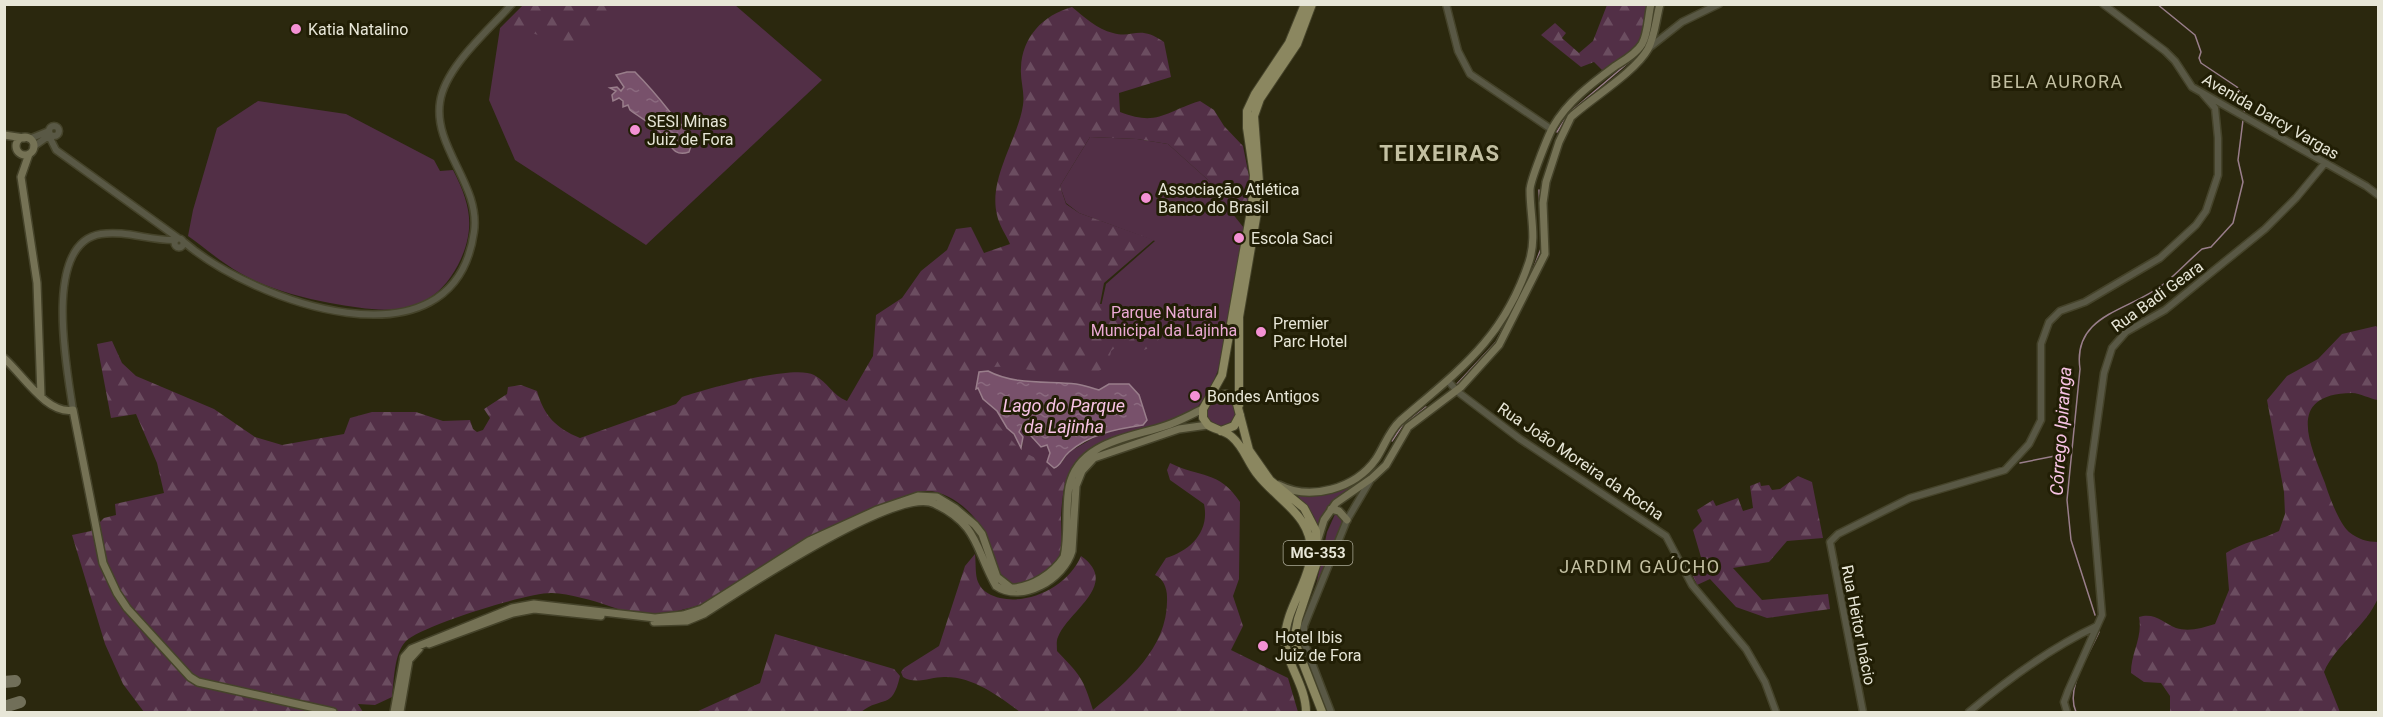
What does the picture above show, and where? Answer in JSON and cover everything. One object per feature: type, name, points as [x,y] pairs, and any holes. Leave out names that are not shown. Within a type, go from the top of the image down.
[{"type":"main road","points":[[395,711],[409,660],[414,652],[434,642],[513,613],[534,609],[656,622],[687,621],[704,615],[813,545],[916,501],[934,503],[969,529],[977,540],[996,586],[1010,593],[1018,594],[1046,581],[1062,570],[1069,561],[1076,486],[1082,471],[1094,458],[1179,429],[1208,425],[1203,418],[1203,408],[1222,375],[1226,360],[1254,188],[1247,111],[1258,88],[1289,43],[1305,4]]},
{"type":"main road","name":"MG-353","points":[[1312,4],[1297,44],[1264,92],[1254,116],[1260,195],[1239,317],[1238,364],[1239,409],[1244,440],[1261,470],[1304,508],[1311,518],[1318,539],[1317,562],[1298,619],[1294,640],[1320,712]]},
{"type":"main road","points":[[1318,539],[1330,509],[1347,493],[1363,488],[1389,460],[1408,427],[1456,391],[1499,345],[1540,268],[1545,254],[1543,203],[1548,174],[1558,142],[1571,117],[1636,65],[1644,44],[1651,4]]},
{"type":"main road","points":[[1270,480],[1287,489],[1310,493],[1326,491],[1346,482],[1372,464],[1398,423],[1449,382],[1490,338],[1528,264],[1535,241],[1530,183],[1551,129],[1565,108],[1588,86],[1652,40],[1660,4]]},
{"type":"main road","points":[[1551,129],[1558,142]]},
{"type":"main road","points":[[4,137],[27,138]]},
{"type":"main road","points":[[4,137],[21,154],[29,154]]},
{"type":"main road","points":[[27,138],[33,147],[21,177],[37,283],[41,396]]},
{"type":"main road","points":[[16,149],[18,141],[27,138]]},
{"type":"main road","points":[[1542,157],[1548,174]]},
{"type":"main road","points":[[1530,183],[1545,187]]},
{"type":"main road","points":[[4,358],[55,409],[63,412],[73,410],[101,556],[117,593],[127,608],[190,677],[198,682],[333,712]]},
{"type":"main road","points":[[1226,360],[1238,364]]},
{"type":"main road","points":[[1208,398],[1226,394],[1239,409],[1234,426],[1219,431]]},
{"type":"main road","points":[[395,711],[404,657],[411,649],[436,636],[512,608],[534,604],[655,618],[682,615],[702,609],[818,537],[877,510],[918,496],[937,497],[955,508],[982,534],[997,577],[1011,588],[1027,586],[1058,566],[1064,557],[1069,488],[1076,468],[1084,459],[1107,444],[1166,426],[1203,408]]},
{"type":"main road","name":"MG-353","points":[[1208,425],[1229,434],[1239,443],[1264,483],[1300,516],[1308,534],[1311,557],[1289,616],[1286,639],[1288,654],[1303,688],[1307,712]]},
{"type":"main road","points":[[1363,488],[1363,474],[1378,460],[1383,446]]},
{"type":"main road","points":[[1330,509],[1340,511],[1347,520]]},
{"type":"main road","points":[[1307,712],[1320,712]]},
{"type":"street","points":[[50,134],[56,150],[179,243],[232,275],[274,295],[337,310],[386,316],[402,314],[419,308],[448,287],[459,274],[470,253],[475,230],[474,211],[465,180],[453,154],[444,114],[448,80],[453,70],[512,4]]},
{"type":"street","points":[[1446,4],[1458,51],[1470,74],[1551,129]]},
{"type":"street","points":[[1644,44],[1664,36],[1682,22],[1719,4]]},
{"type":"street","name":"Avenida Darcy Vargas","points":[[2103,4],[2165,51],[2175,61],[2189,84],[2202,93],[2379,195]]},
{"type":"street","points":[[1652,40],[1664,36]]},
{"type":"street","name":"Rua Heitor Inácio","points":[[1863,712],[1830,542],[1838,534],[1910,498],[2005,470],[2029,444],[2041,420],[2041,344],[2049,322],[2060,311],[2085,303],[2160,258],[2196,225],[2206,211],[2218,175],[2218,138],[2215,108],[2202,93]]},
{"type":"street","points":[[27,138],[50,134]]},
{"type":"street","points":[[33,147],[50,134]]},
{"type":"street","name":"Rua Badi Geara","points":[[2067,712],[2064,702],[2097,626],[2103,606],[2090,474],[2104,373],[2112,348],[2126,332],[2165,310],[2265,229],[2296,198],[2325,163]]},
{"type":"street","points":[[73,410],[63,334],[64,286],[71,255],[91,236],[103,233],[179,243]]},
{"type":"street","name":"Rua João Moreira da Rocha","points":[[1449,382],[1456,391],[1568,473],[1662,532],[1669,540],[1692,585],[1746,649],[1766,682],[1776,712]]},
{"type":"street","points":[[1434,394],[1442,402]]},
{"type":"street","points":[[1331,712],[1307,652],[1303,633],[1314,599],[1363,488]]},
{"type":"street","points":[[1970,712],[2076,636],[2097,626]]},
{"type":"green space","points":[[525,4],[612,5],[606,26],[577,48],[523,30],[507,31]]},
{"type":"green space","name":"SESI Minas Juiz de Fora","points":[[523,5],[735,5],[822,80],[646,245],[515,160],[489,100],[500,28]]},
{"type":"green space","points":[[1607,5],[1650,5],[1637,49],[1602,70],[1594,62],[1581,67],[1541,35],[1555,23],[1566,33],[1562,38],[1579,53],[1593,41]]},
{"type":"green space","points":[[1072,7],[1107,31],[1120,34],[1148,34],[1164,42],[1171,77],[1119,93],[1120,112],[1153,118],[1200,101],[1214,110],[1224,126],[1243,146],[1250,181],[1248,204],[1236,205],[1168,144],[1137,139],[1090,137],[1060,186],[1066,204],[1079,213],[1154,240],[1104,283],[1100,304],[1108,304],[1126,315],[1133,316],[1136,328],[1141,331],[1147,329],[1160,336],[1152,347],[1128,351],[1127,342],[1137,335],[1133,333],[1111,351],[1104,367],[1092,374],[1074,376],[1012,367],[992,367],[977,371],[975,375],[972,385],[976,399],[1020,450],[1066,474],[1061,519],[1061,551],[1055,566],[1048,572],[1027,583],[1009,582],[998,570],[986,536],[970,513],[945,495],[921,491],[820,532],[797,544],[725,592],[685,609],[662,614],[640,615],[581,598],[552,593],[500,604],[432,627],[416,634],[402,646],[395,667],[392,697],[375,705],[358,704],[363,712],[144,712],[123,684],[105,644],[72,535],[91,531],[104,518],[116,515],[115,504],[164,493],[157,463],[136,414],[111,418],[97,344],[112,341],[122,363],[136,376],[214,409],[255,437],[282,445],[344,434],[350,418],[372,412],[416,412],[443,421],[470,420],[473,429],[477,432],[483,430],[490,418],[484,409],[507,394],[508,387],[521,385],[537,391],[543,407],[552,420],[564,430],[580,438],[676,404],[682,397],[770,375],[804,372],[814,375],[847,401],[873,356],[876,315],[902,298],[921,271],[947,250],[956,229],[971,227],[984,253],[1010,244],[998,219],[995,201],[1000,173],[1023,105],[1022,57],[1030,37],[1043,22]]},
{"type":"green space","points":[[258,101],[346,114],[434,160],[440,171],[453,170],[464,195],[469,228],[464,252],[458,265],[446,283],[433,296],[418,304],[385,310],[307,298],[251,279],[227,265],[188,236],[193,210],[217,128]]},
{"type":"green space","name":"Parque Natural Municipal da Lajinha","points":[[1090,137],[1137,139],[1168,144],[1236,205],[1229,204],[1228,208],[1244,228],[1230,328],[1215,378],[1204,398],[1191,413],[1083,456],[1073,468],[1065,489],[1034,485],[937,367],[1093,343],[1106,284],[1155,241],[1079,213],[1066,203],[1060,186]],"holes":[[[988,371],[1009,379],[1076,384],[1099,390],[1109,384],[1129,384],[1139,395],[1147,420],[1102,433],[1069,452],[1056,466],[1050,456],[1048,446],[1045,444],[1041,447],[1022,426],[1019,432],[1023,438],[1022,448],[996,409],[984,398],[980,389],[979,375]]]},
{"type":"green space","points":[[2376,326],[2378,328],[2378,400],[2355,393],[2331,396],[2317,402],[2310,412],[2308,424],[2313,453],[2342,522],[2356,537],[2378,542],[2380,579],[2378,598],[2366,618],[2329,662],[2324,672],[2340,712],[2170,712],[2170,696],[2161,683],[2144,682],[2131,673],[2140,625],[2139,617],[2154,617],[2176,628],[2186,630],[2215,624],[2229,590],[2226,553],[2279,531],[2285,514],[2284,492],[2267,400],[2287,376],[2318,359],[2342,334]]},
{"type":"green space","points":[[1230,397],[1238,411],[1235,422],[1225,428],[1209,424],[1204,409],[1210,399]]},
{"type":"green space","points":[[1170,463],[1217,480],[1240,502],[1239,579],[1233,596],[1243,626],[1231,650],[1288,678],[1298,712],[1020,712],[994,694],[965,680],[944,677],[913,680],[903,677],[901,672],[904,668],[939,646],[965,566],[975,554],[977,579],[982,588],[994,596],[1012,599],[1036,595],[1058,584],[1068,576],[1081,556],[1092,566],[1096,577],[1094,587],[1057,639],[1057,651],[1080,678],[1093,710],[1132,675],[1154,647],[1166,615],[1167,597],[1164,584],[1155,575],[1166,558],[1183,551],[1196,539],[1204,523],[1204,504],[1170,480],[1167,470]]},
{"type":"green space","points":[[1798,476],[1812,482],[1823,538],[1787,541],[1769,562],[1733,568],[1762,600],[1828,594],[1830,609],[1767,618],[1736,607],[1710,579],[1697,585],[1692,574],[1703,564],[1693,530],[1702,521],[1697,510],[1713,500],[1716,506],[1738,498],[1743,511],[1753,508],[1750,486],[1760,482],[1761,486],[1769,485],[1772,490],[1780,489]]},
{"type":"green space","points":[[1360,477],[1359,484],[1336,501],[1319,529],[1314,517],[1297,495],[1327,494]]},
{"type":"green space","points":[[1336,512],[1344,520],[1316,586],[1327,532]]},
{"type":"green space","points":[[775,634],[894,669],[900,676],[894,694],[886,701],[861,712],[696,712],[760,683]]},
{"type":"water","points":[[635,72],[686,130],[692,143],[689,152],[675,151],[658,130],[630,110],[628,105],[623,107],[623,101],[619,98],[613,101],[612,95],[616,91],[610,88],[617,87],[621,91],[624,87],[616,75]]},
{"type":"water","name":"Lago do Parque da Lajinha","points":[[988,371],[1009,379],[1076,384],[1099,390],[1109,384],[1129,384],[1139,395],[1147,420],[1143,425],[1113,431],[1086,441],[1069,452],[1054,468],[1047,462],[1050,453],[1047,445],[1041,447],[1022,426],[1019,432],[1023,437],[1021,448],[997,411],[983,399],[978,388],[976,389],[979,372]]},
{"type":"waterway","name":"Córrego Ipiranga","points":[[2157,4],[2195,35],[2201,52],[2199,58],[2201,63],[2237,87],[2245,98],[2244,115]]},
{"type":"waterway","points":[[1557,132],[1569,113],[1642,51]]},
{"type":"waterway","name":"Córrego Ipiranga","points":[[2095,615],[2071,540],[2067,500],[2080,351],[2085,337],[2093,326],[2161,286],[2202,249],[2211,247],[2233,223],[2243,182],[2238,160],[2243,120]]},
{"type":"waterway","points":[[1539,190],[1541,229]]},
{"type":"waterway","points":[[1457,384],[1496,342],[1534,267],[1542,246]]},
{"type":"waterway","points":[[1392,441],[1402,426],[1426,407]]},
{"type":"waterway","points":[[2020,463],[2065,454]]},
{"type":"waterway","name":"Córrego Ipiranga","points":[[2076,712],[2073,703],[2076,682],[2099,632]]},
{"type":"taxiway","points":[[4,682],[15,681]]},
{"type":"taxiway","points":[[4,707],[20,702]]},
{"type":"place","name":"Katia Natalino","points":[[296,29]]},
{"type":"place","name":"SESI Minas Juiz de Fora","points":[[635,130]]},
{"type":"place","name":"Associação Atlética Banco do Brasil","points":[[1146,198]]},
{"type":"place","name":"Escola Saci","points":[[1239,238]]},
{"type":"place","name":"Premier Parc Hotel","points":[[1261,332]]},
{"type":"place","name":"Bondes Antigos","points":[[1195,396]]},
{"type":"place","name":"Hotel Ibis Juiz de Fora","points":[[1263,646]]},
{"type":"district","name":"BELA AURORA","points":[[2057,82]]},
{"type":"district","name":"TEIXEIRAS","points":[[1440,153]]},
{"type":"district","name":"JARDIM GAÚCHO","points":[[1640,567]]}]
